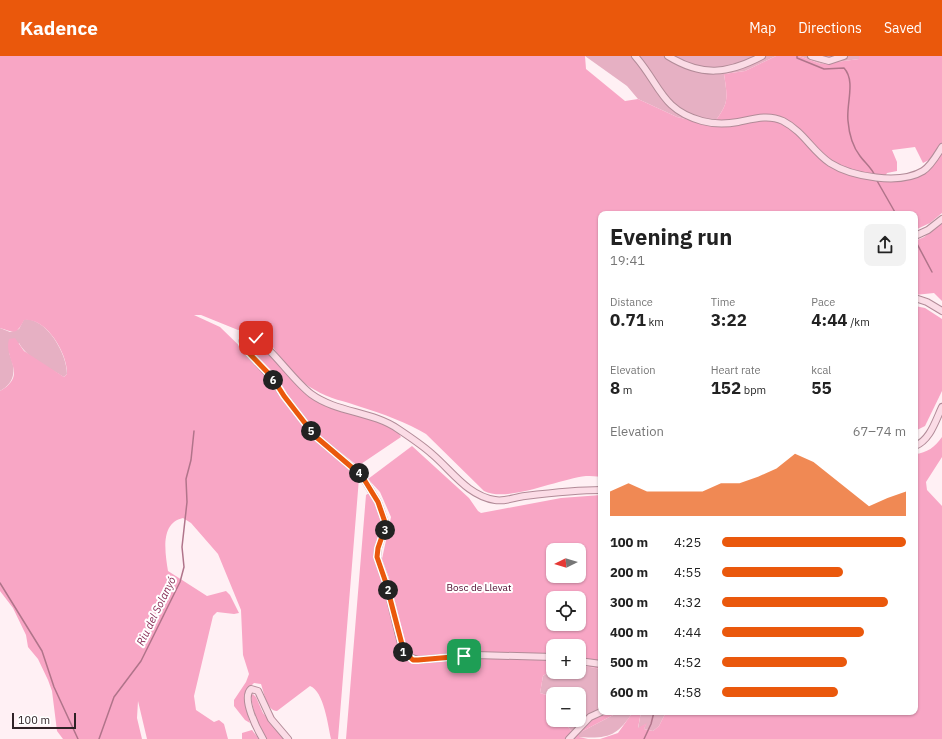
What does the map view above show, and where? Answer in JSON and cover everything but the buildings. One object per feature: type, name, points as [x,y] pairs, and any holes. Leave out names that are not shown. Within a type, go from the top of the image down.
[{"type":"main road","points":[[635,56],[667,101],[685,115],[717,123],[738,122],[764,117],[778,119],[800,132],[830,162],[842,169],[876,178],[901,177],[918,173],[928,166],[942,147]]},
{"type":"main road","points":[[668,56],[686,66],[713,71],[738,68],[762,56]]},
{"type":"main road","points":[[811,56],[829,61],[844,56]]},
{"type":"main road","points":[[918,235],[928,230],[942,219]]},
{"type":"main road","points":[[918,298],[942,311]]},
{"type":"main road","points":[[546,657],[476,655],[418,660],[407,656],[402,648],[386,583],[377,557],[378,548],[386,525],[378,502],[362,476],[315,436],[284,396],[272,377],[244,348],[242,344],[243,338],[250,336],[261,341],[295,381],[312,395],[330,404],[376,418],[397,428],[433,455],[457,479],[486,498],[502,501],[545,494],[598,490]]},
{"type":"main road","points":[[918,445],[922,443],[930,433],[942,407]]},
{"type":"main road","points":[[586,662],[598,664]]},
{"type":"main road","points":[[263,739],[255,724],[248,699],[248,691],[251,689],[258,691],[271,719],[288,739]]},
{"type":"main road","points":[[569,739],[590,717],[598,713]]},
{"type":"shaded area","points":[[585,56],[776,56],[745,71],[724,74],[726,101],[722,112],[712,125],[677,117],[638,99],[627,86]]},
{"type":"shaded area","points":[[799,56],[859,56],[859,59],[821,64]]},
{"type":"shaded area","points":[[24,319],[32,320],[40,324],[48,331],[64,357],[67,374],[64,377],[39,362],[28,354],[19,343],[9,353],[13,364],[12,379],[9,384],[0,391],[0,328],[10,332],[19,329]]},
{"type":"shaded area","points":[[586,666],[598,668],[598,715],[600,715],[586,725],[586,687],[546,687],[546,695],[540,693],[543,676],[546,674],[546,679],[586,679]]},
{"type":"shaded area","points":[[613,715],[631,715],[617,731],[611,734],[597,737],[578,737],[579,733]]},
{"type":"shaded area","points":[[640,715],[664,715],[659,726],[653,731],[644,729],[646,724],[638,729]]},
{"type":"shaded area","points":[[568,727],[582,727],[577,730],[571,731]]},
{"type":"green space","points":[[0,56],[585,56],[586,69],[625,101],[638,99],[677,117],[712,125],[722,112],[726,101],[724,74],[745,71],[776,56],[799,56],[821,64],[859,59],[859,56],[942,56],[942,144],[929,160],[923,163],[915,147],[892,150],[897,162],[897,171],[887,173],[883,180],[914,178],[926,173],[942,153],[942,213],[930,223],[918,229],[918,211],[598,211],[598,476],[586,476],[575,478],[533,489],[506,494],[494,494],[484,491],[426,434],[386,415],[326,396],[306,384],[290,370],[258,327],[238,330],[201,315],[194,315],[220,327],[253,359],[316,442],[339,458],[359,478],[338,739],[331,739],[322,702],[315,689],[310,686],[277,711],[268,705],[261,684],[254,683],[247,692],[245,702],[250,723],[245,720],[234,706],[234,700],[246,682],[249,674],[243,655],[241,610],[218,554],[191,523],[183,518],[176,521],[167,532],[165,547],[168,571],[207,596],[226,591],[230,595],[239,613],[234,614],[217,612],[213,616],[194,696],[196,710],[214,722],[219,720],[224,724],[228,739],[147,739],[138,701],[137,718],[142,739],[63,739],[57,731],[52,691],[48,680],[38,659],[28,647],[26,635],[13,608],[0,591],[0,391],[13,379],[13,366],[8,347],[9,339],[15,338],[24,351],[64,377],[67,374],[66,366],[60,347],[48,330],[40,324],[24,320],[19,329],[14,332],[0,328]]},
{"type":"green space","points":[[942,223],[942,301],[934,293],[918,295],[918,240],[924,237]]},
{"type":"green space","points":[[918,307],[925,308],[942,319],[942,391],[925,426],[918,430]]},
{"type":"green space","points":[[249,342],[256,344],[263,350],[305,393],[313,398],[329,406],[380,422],[397,432],[401,437],[358,466],[317,434],[266,367],[247,347],[246,344]]},
{"type":"green space","points":[[942,437],[942,457],[926,482],[927,490],[942,506],[942,739],[600,739],[618,733],[631,715],[640,715],[638,728],[647,723],[644,729],[653,731],[659,726],[664,715],[918,715],[918,453],[930,449],[937,444]]},
{"type":"green space","name":"Bosc de Llevat","points":[[412,446],[469,498],[481,513],[561,498],[598,495],[598,668],[586,666],[586,639],[546,639],[546,674],[543,676],[540,693],[546,695],[546,727],[568,727],[571,731],[586,727],[586,724],[598,715],[613,715],[579,733],[579,737],[588,739],[346,739],[366,495],[369,493],[380,510],[383,526],[376,559],[402,653],[420,658],[412,655],[407,650],[389,578],[382,559],[391,517],[380,492],[368,479]]},
{"type":"green space","points":[[253,694],[256,697],[263,713],[284,739],[267,739],[261,729],[255,713],[251,696]]},
{"type":"green space","points":[[252,730],[259,739],[242,739],[242,733]]},
{"type":"waterway","points":[[797,56],[797,58],[824,69],[844,68],[848,73],[850,86],[848,114],[850,135],[853,144],[862,159],[872,170],[875,176]]},
{"type":"waterway","points":[[876,179],[894,211]]},
{"type":"waterway","points":[[918,246],[932,272]]},
{"type":"waterway","name":"Riu del Solanyó","points":[[99,739],[114,697],[141,661],[180,582],[184,567],[182,547],[187,502],[186,479],[191,460],[194,431]]},
{"type":"waterway","points":[[0,583],[42,651],[54,687],[78,739]]},
{"type":"waterway","points":[[644,739],[653,715]]},
{"type":"route","points":[[256,338],[250,336],[244,337],[242,344],[244,348],[272,377],[284,396],[315,436],[362,476],[382,510],[386,525],[378,548],[377,557],[386,583],[404,652],[413,660],[464,656]]}]
